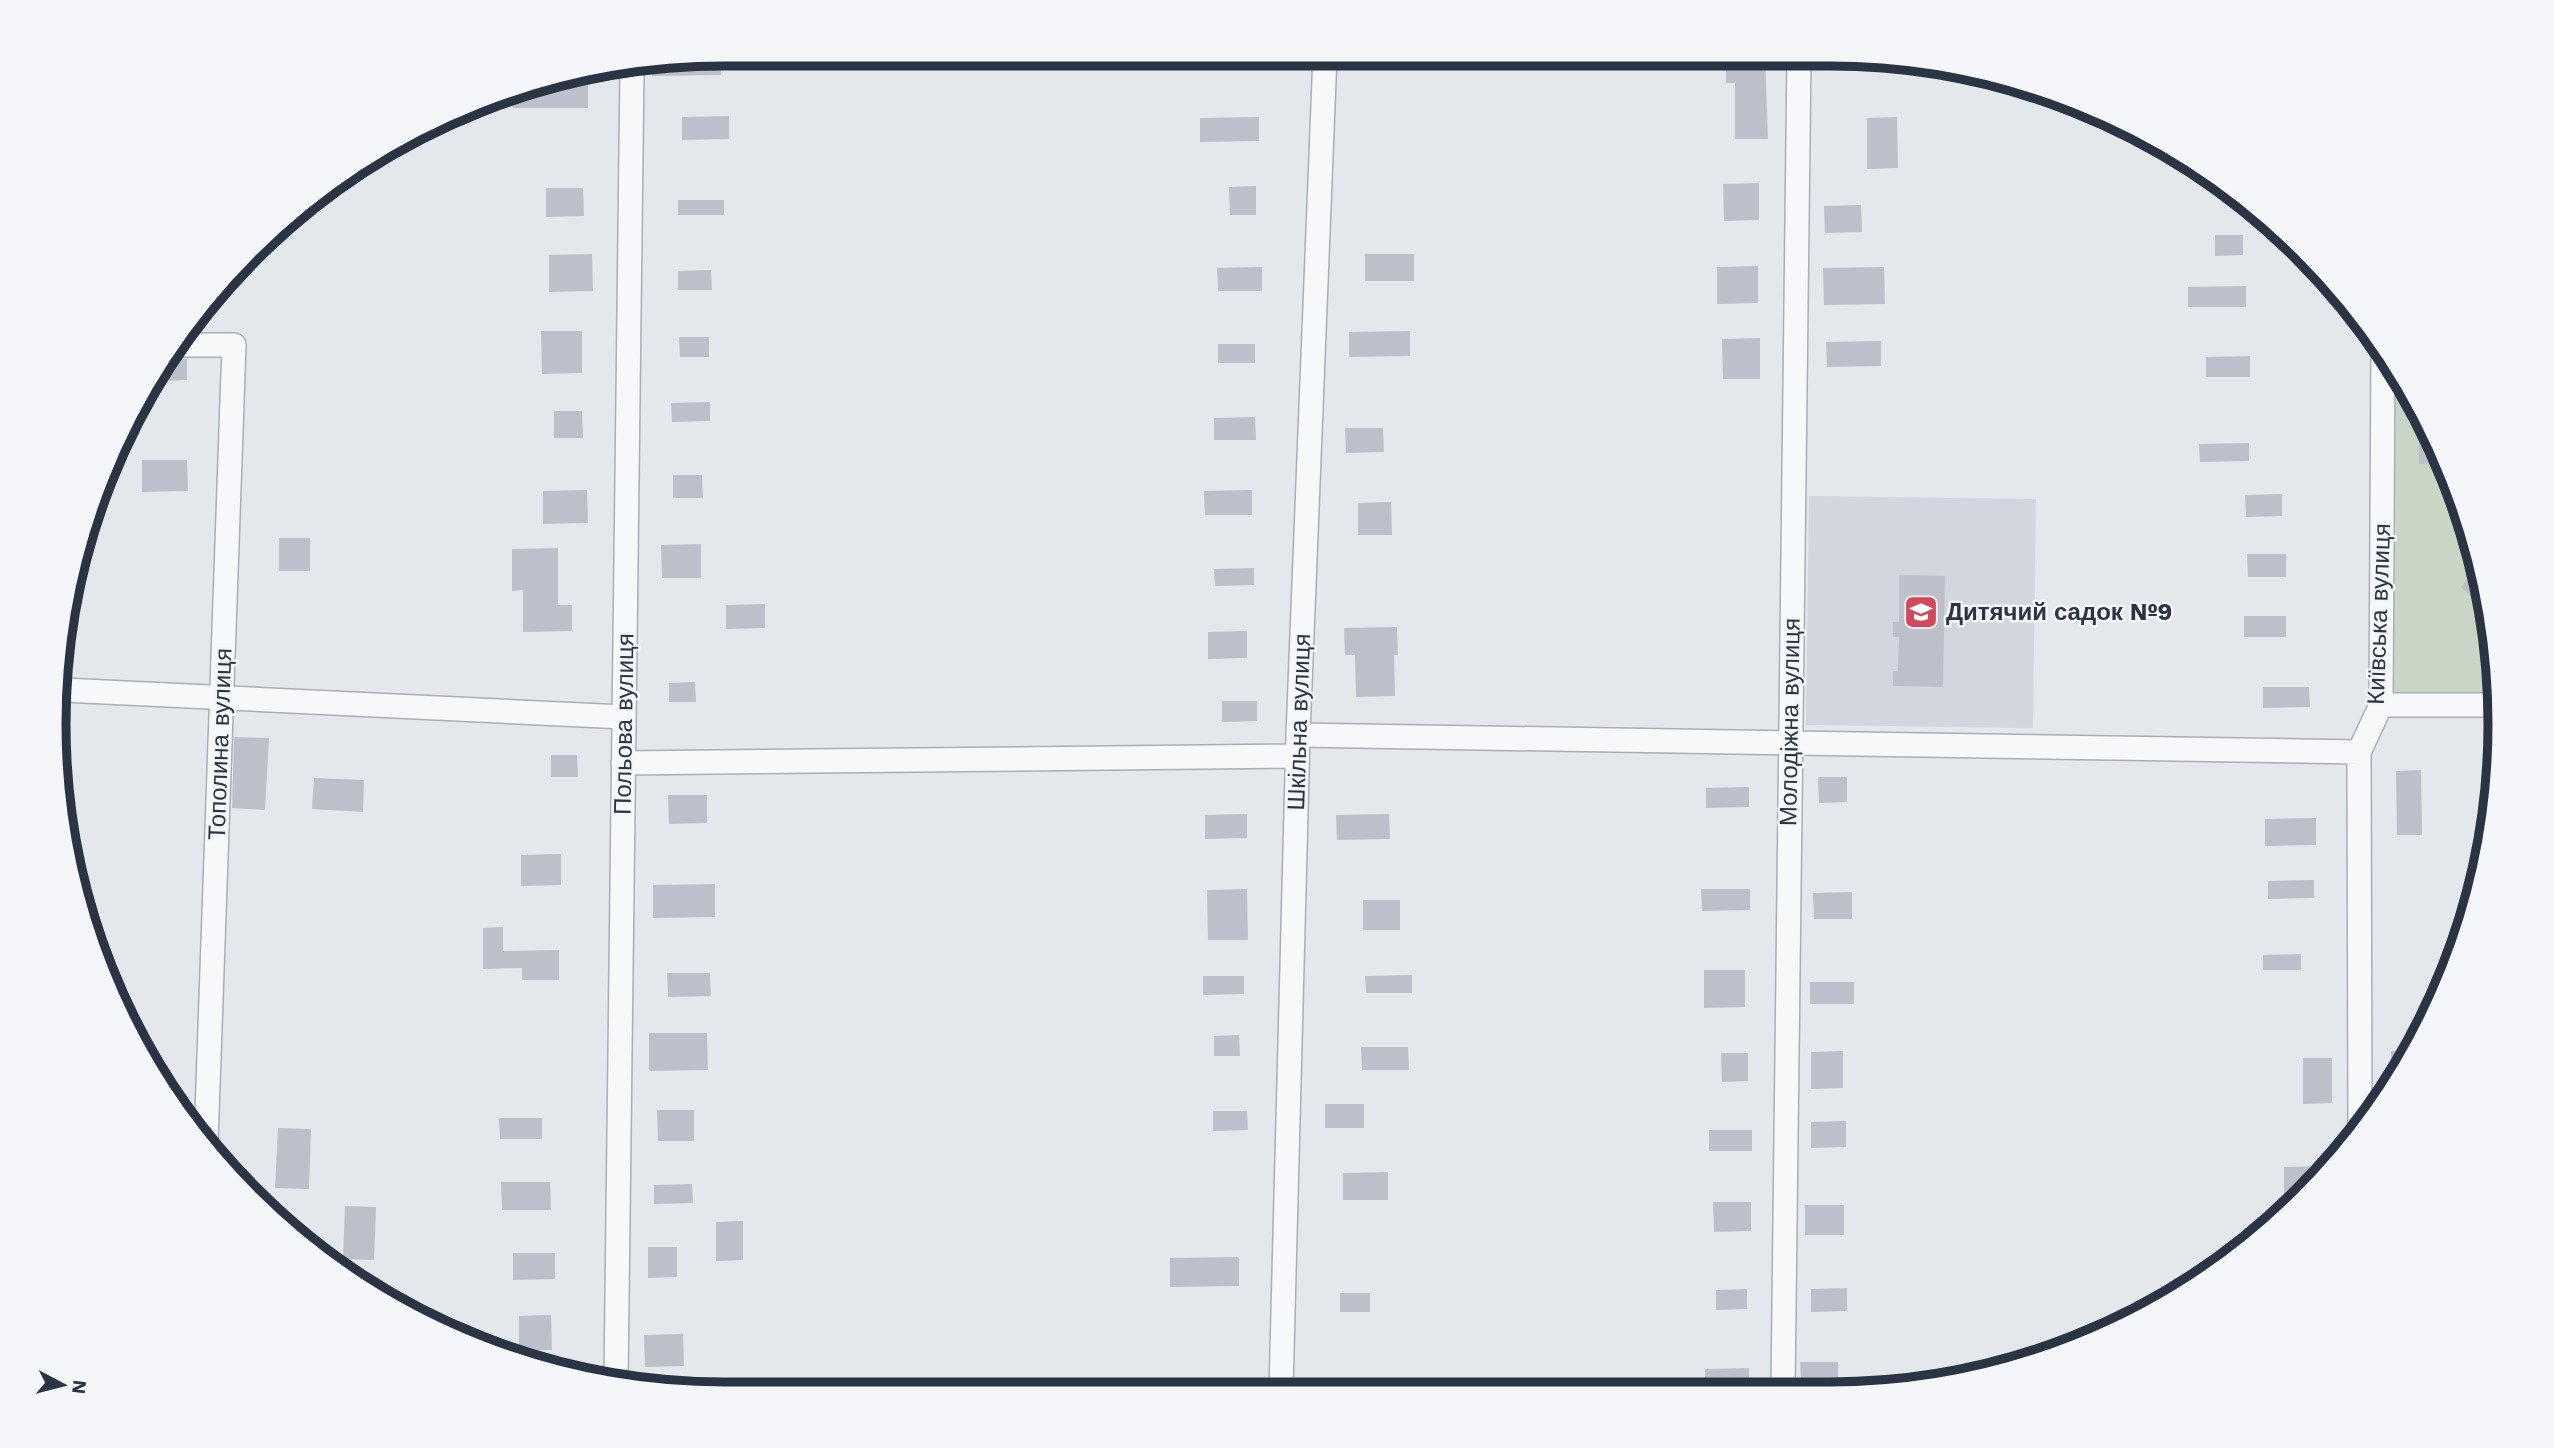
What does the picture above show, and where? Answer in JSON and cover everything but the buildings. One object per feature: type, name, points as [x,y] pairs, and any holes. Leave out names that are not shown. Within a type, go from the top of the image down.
[{"type":"street","name":"Шкільна вулиця","points":[[1281,1382],[1297,746],[1325,66]]},
{"type":"street","name":"Молодіжна вулиця","points":[[1783,1382],[1799,66]]},
{"type":"street","name":"Польова вулиця","points":[[616,1372],[632,73]]},
{"type":"street","name":"Тополина вулиця","points":[[187,345],[234,345],[206,1129]]},
{"type":"street","name":"Київська вулиця","points":[[2360,1113],[2359,752],[2381,705],[2383,369]]},
{"type":"street","points":[[68,690],[624,717]]},
{"type":"street","points":[[2381,705],[2487,705]]},
{"type":"street","points":[[623,763],[1297,746],[1790,743],[2359,752]]},
{"type":"shaded area","name":"Дитячий садок №9","points":[[1809,496],[2036,499],[2033,728],[1806,725]]},
{"type":"green space","points":[[2383,369],[2420,433],[2453,513],[2475,596],[2482,638],[2487,705],[2381,705]]},
{"type":"place","name":"Дитячий садок №9","points":[[1921,612]]}]
